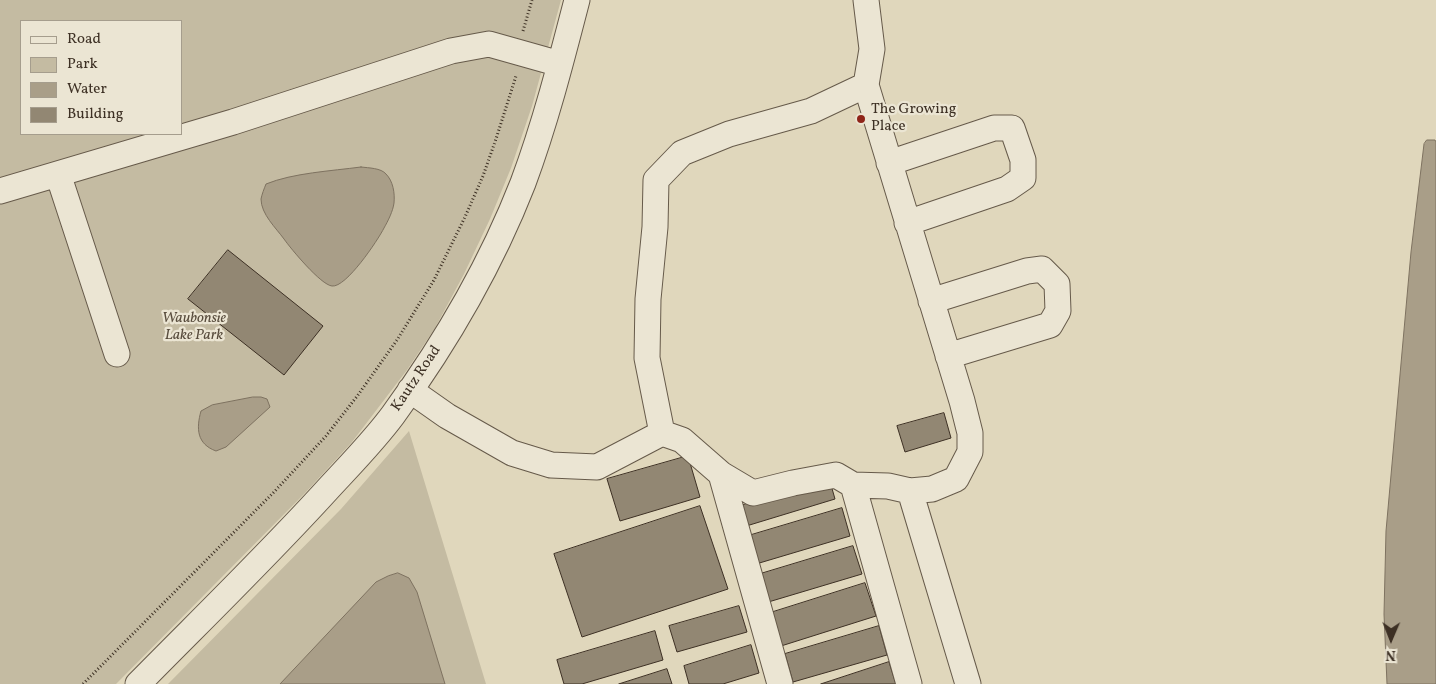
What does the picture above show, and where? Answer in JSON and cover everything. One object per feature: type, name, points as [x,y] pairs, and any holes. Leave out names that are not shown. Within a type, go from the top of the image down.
[{"type":"street","name":"Kautz Road","points":[[138,684],[301,519],[391,417],[460,313],[497,242],[525,176],[545,121],[577,0]]},
{"type":"street","points":[[410,390],[447,416],[512,453],[551,465],[597,467],[662,433],[682,440],[721,474],[752,493],[836,475],[853,485],[888,486],[910,491],[932,489],[956,479],[970,452],[970,433],[866,85],[872,49],[866,0]]},
{"type":"street","points":[[0,191],[233,122],[451,51],[489,44],[560,64]]},
{"type":"street","points":[[662,433],[647,358],[648,299],[655,227],[656,180],[682,153],[728,134],[811,111],[866,85]]},
{"type":"street","points":[[889,162],[994,128],[1012,128],[1023,160],[1023,178],[1007,189],[907,223]]},
{"type":"street","points":[[58,174],[117,354]]},
{"type":"street","points":[[932,301],[1027,271],[1042,269],[1056,284],[1058,311],[1050,326],[948,356]]},
{"type":"street","points":[[721,474],[780,684]]},
{"type":"street","points":[[853,485],[909,684]]},
{"type":"street","points":[[910,491],[968,684]]},
{"type":"path","points":[[83,684],[274,492],[326,436],[397,340],[434,280],[483,176],[519,68],[521,38],[532,0]]},
{"type":"green space","name":"Waubonsie Lake Park","points":[[0,0],[561,0],[532,106],[511,168],[464,274],[435,328],[407,370],[352,442],[306,492],[116,684],[0,684]]},
{"type":"green space","points":[[409,431],[486,684],[168,684],[341,509]]},
{"type":"water","points":[[1427,140],[1435,140],[1436,142],[1436,684],[1387,684],[1384,614],[1386,531],[1411,252],[1424,144]]},
{"type":"water","points":[[361,167],[384,172],[394,191],[393,206],[389,219],[369,252],[353,272],[338,285],[332,286],[321,280],[299,258],[266,215],[263,210],[261,197],[266,184],[277,180],[312,173]]},
{"type":"water","points":[[253,397],[267,399],[270,407],[226,447],[216,451],[205,444],[199,430],[201,411],[212,405]]},
{"type":"water","points":[[398,573],[409,578],[417,592],[445,684],[280,684],[376,582]]},
{"type":"building","points":[[228,250],[323,326],[284,375],[188,299]]},
{"type":"building","points":[[944,413],[951,438],[905,452],[897,426]]},
{"type":"building","points":[[688,456],[700,497],[620,521],[607,479]]},
{"type":"building","points":[[829,478],[835,499],[743,527],[737,507]]},
{"type":"building","points":[[700,506],[728,589],[582,637],[554,554]]},
{"type":"building","points":[[842,508],[850,536],[756,564],[748,536]]},
{"type":"building","points":[[853,546],[862,574],[765,603],[757,575]]},
{"type":"building","points":[[865,583],[876,616],[781,646],[770,613]]},
{"type":"building","points":[[739,606],[747,632],[677,652],[669,626]]},
{"type":"building","points":[[879,626],[887,655],[793,682],[785,654]]},
{"type":"building","points":[[655,631],[663,660],[582,684],[564,684],[557,660]]},
{"type":"building","points":[[751,645],[759,673],[723,684],[689,684],[684,666]]},
{"type":"building","points":[[889,662],[896,684],[821,684]]},
{"type":"building","points":[[667,669],[672,684],[619,684]]},
{"type":"place","name":"The Growing Place","points":[[861,119]]}]
